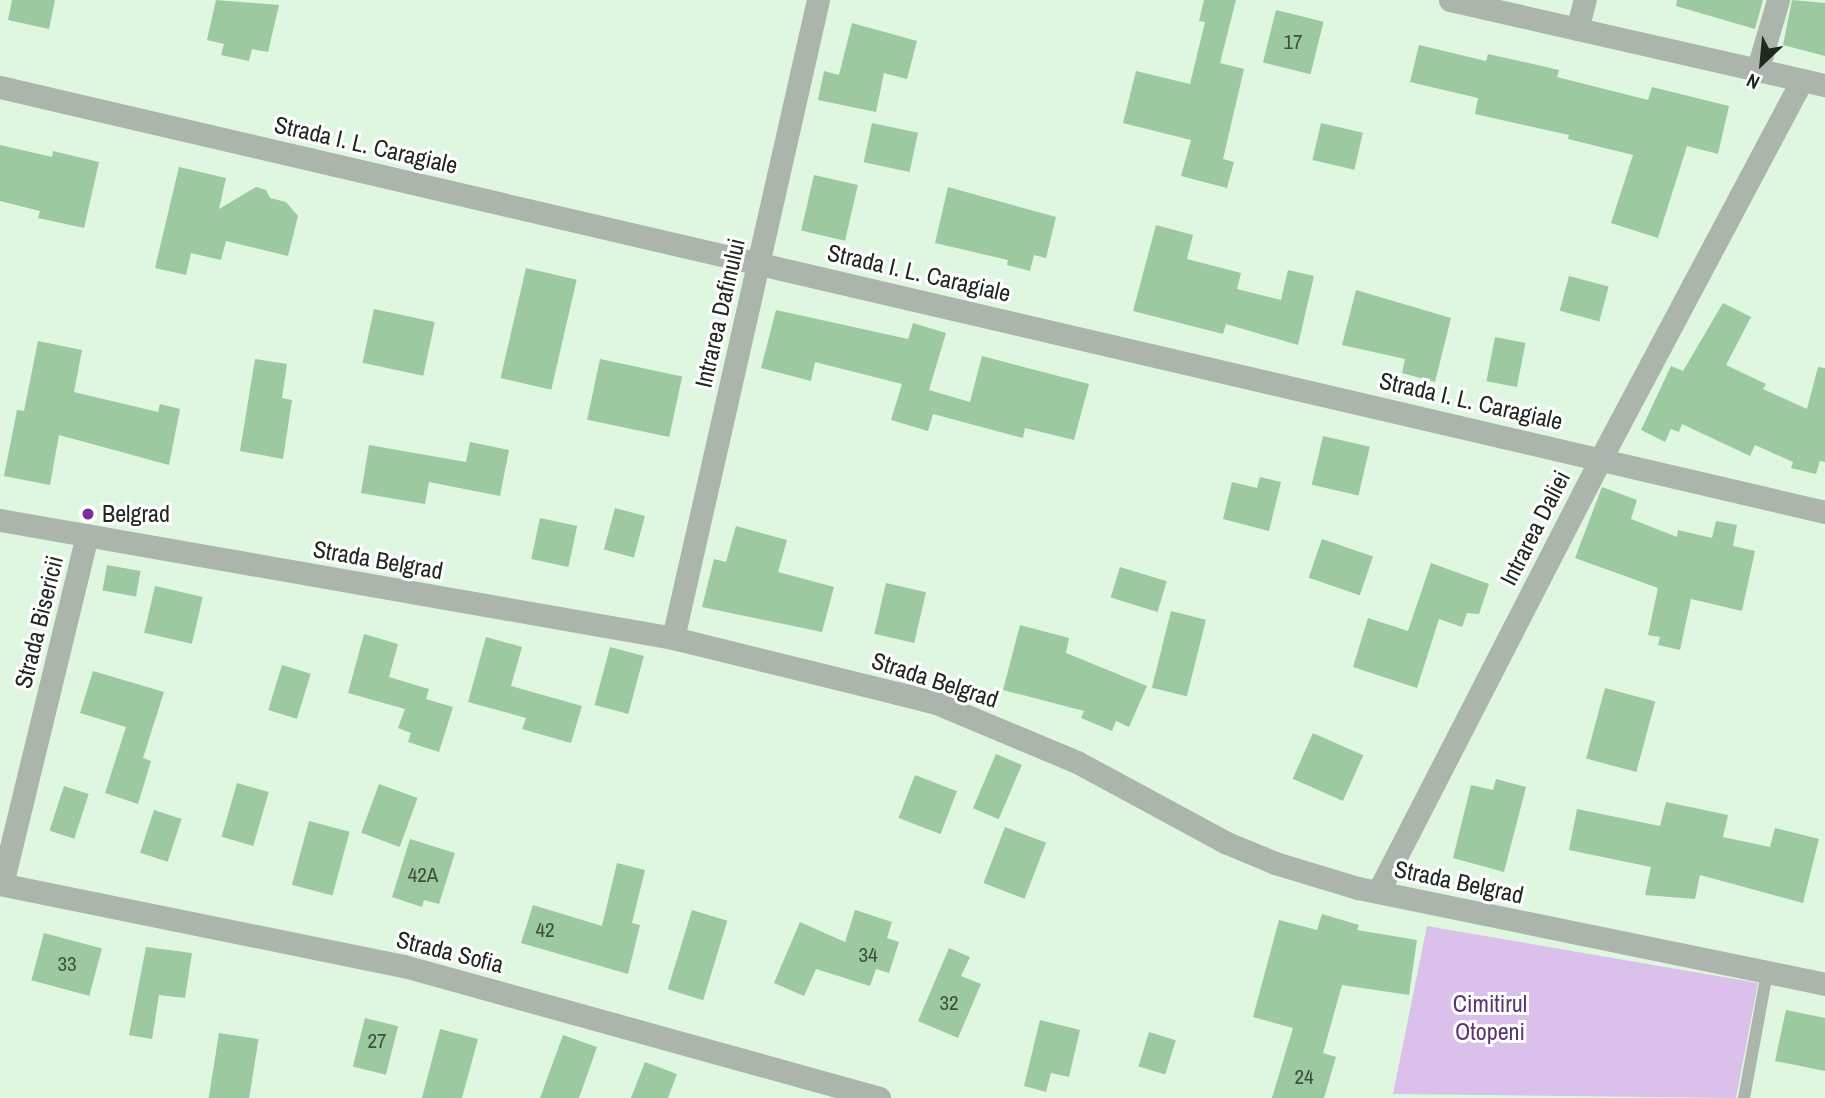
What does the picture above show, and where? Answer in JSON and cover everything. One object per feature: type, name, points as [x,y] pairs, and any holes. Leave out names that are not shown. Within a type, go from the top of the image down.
[{"type":"street","name":"Intrarea Dafinului","points":[[673,638],[818,0]]},
{"type":"street","points":[[1450,0],[1825,85]]},
{"type":"street","points":[[1577,29],[1585,0]]},
{"type":"street","points":[[1758,68],[1778,0]]},
{"type":"street","name":"Intrarea Daliei","points":[[1378,892],[1601,458],[1802,80]]},
{"type":"street","name":"Strada I. L. Caragiale","points":[[0,88],[1825,512]]},
{"type":"street","name":"Strada Belgrad","points":[[0,520],[673,638],[936,703],[1077,762],[1227,843],[1275,863],[1378,892],[1825,984]]},
{"type":"street","name":"Strada Bisericii","points":[[1,884],[88,535]]},
{"type":"street","name":"Strada Sofia","points":[[1,884],[404,966],[879,1098]]},
{"type":"lane","points":[[1744,1098],[1767,973]]},
{"type":"green space","name":"Cimitirul Otopeni","points":[[1427,926],[1758,983],[1736,1098],[1393,1094]]},
{"type":"building","points":[[12,0],[55,0],[49,29],[8,20]]},
{"type":"building","points":[[216,0],[279,5],[268,52],[252,49],[249,61],[221,55],[224,44],[207,40]]},
{"type":"building","points":[[1204,0],[1236,0],[1220,63],[1244,69],[1223,159],[1234,162],[1227,188],[1181,176],[1191,140],[1123,123],[1136,71],[1190,84],[1205,22],[1199,21]]},
{"type":"building","points":[[1677,0],[1763,0],[1755,29],[1676,6]]},
{"type":"building","points":[[1792,0],[1825,3],[1825,56],[1783,45]]},
{"type":"building","points":[[1276,10],[1324,22],[1310,74],[1263,62]]},
{"type":"building","points":[[852,23],[917,41],[907,79],[884,73],[876,112],[818,100],[824,71],[839,75]]},
{"type":"building","points":[[1419,45],[1486,61],[1488,54],[1559,70],[1557,77],[1648,100],[1652,87],[1729,106],[1718,154],[1687,146],[1658,238],[1611,223],[1633,155],[1568,139],[1569,135],[1475,114],[1478,98],[1410,82]]},
{"type":"building","points":[[872,123],[918,133],[910,172],[864,162]]},
{"type":"building","points":[[1321,123],[1363,133],[1354,170],[1312,160]]},
{"type":"building","points":[[0,145],[52,157],[53,151],[99,162],[84,228],[38,218],[40,211],[0,201]]},
{"type":"building","points":[[179,167],[226,178],[219,209],[256,187],[266,190],[270,198],[286,202],[298,216],[288,256],[226,241],[221,260],[191,253],[186,275],[155,268]]},
{"type":"building","points":[[814,175],[858,185],[845,241],[801,231]]},
{"type":"building","points":[[948,187],[1056,217],[1046,258],[1034,255],[1030,271],[1007,265],[1008,260],[935,243]]},
{"type":"building","points":[[1156,225],[1193,235],[1187,259],[1241,273],[1237,289],[1281,300],[1288,270],[1314,276],[1298,345],[1226,324],[1223,334],[1133,311]]},
{"type":"building","points":[[526,268],[577,280],[551,390],[501,378]]},
{"type":"building","points":[[1569,276],[1609,287],[1599,321],[1560,311]]},
{"type":"building","points":[[1356,290],[1451,318],[1435,382],[1402,373],[1405,359],[1342,345]]},
{"type":"building","points":[[1723,303],[1751,317],[1726,365],[1766,384],[1763,389],[1807,409],[1818,367],[1825,368],[1825,462],[1820,461],[1816,474],[1791,468],[1793,462],[1755,445],[1750,456],[1682,424],[1679,432],[1671,429],[1665,442],[1641,430],[1671,366],[1683,371]]},
{"type":"building","points":[[374,309],[435,322],[423,376],[363,363]]},
{"type":"building","points":[[776,310],[908,339],[913,323],[946,333],[929,390],[970,402],[982,356],[1089,384],[1074,440],[1025,428],[1023,438],[933,414],[928,431],[891,420],[902,384],[815,362],[811,381],[761,368]]},
{"type":"building","points":[[1495,337],[1525,343],[1517,387],[1486,381]]},
{"type":"building","points":[[38,341],[82,350],[74,392],[158,412],[160,404],[180,409],[169,465],[59,435],[50,485],[4,476],[17,410],[24,411]]},
{"type":"building","points":[[255,359],[287,364],[282,398],[292,400],[283,459],[240,451]]},
{"type":"building","points":[[600,359],[682,376],[669,437],[587,420]]},
{"type":"building","points":[[1323,436],[1370,447],[1359,496],[1312,485]]},
{"type":"building","points":[[470,442],[509,450],[500,496],[429,482],[425,504],[361,493],[369,445],[466,462]]},
{"type":"building","points":[[1260,477],[1281,482],[1269,531],[1223,519],[1232,482],[1257,488]]},
{"type":"building","points":[[1602,487],[1637,500],[1631,519],[1677,537],[1678,530],[1712,538],[1716,521],[1737,525],[1733,546],[1755,551],[1742,611],[1691,599],[1680,650],[1658,645],[1660,637],[1648,635],[1658,588],[1575,558]]},
{"type":"building","points":[[615,508],[645,516],[634,558],[604,550]]},
{"type":"building","points":[[540,518],[577,526],[568,567],[531,559]]},
{"type":"building","points":[[736,526],[787,540],[778,572],[834,587],[822,632],[702,607],[714,559],[726,562]]},
{"type":"building","points":[[1322,539],[1373,557],[1360,595],[1309,578]]},
{"type":"building","points":[[1431,563],[1489,584],[1479,614],[1467,613],[1462,627],[1439,619],[1417,688],[1353,667],[1368,618],[1408,631]]},
{"type":"building","points":[[107,565],[140,571],[136,597],[102,591]]},
{"type":"building","points":[[1120,567],[1167,581],[1158,612],[1111,598]]},
{"type":"building","points":[[886,583],[926,592],[914,643],[874,634]]},
{"type":"building","points":[[155,586],[203,597],[192,644],[144,633]]},
{"type":"building","points":[[1171,611],[1206,620],[1187,696],[1152,688]]},
{"type":"building","points":[[1020,625],[1069,638],[1066,653],[1147,686],[1129,727],[1116,721],[1112,731],[1081,718],[1084,711],[1003,690]]},
{"type":"building","points":[[364,634],[398,644],[389,677],[429,689],[426,699],[453,707],[439,752],[408,742],[411,733],[398,728],[405,709],[348,693]]},
{"type":"building","points":[[486,637],[522,647],[511,686],[582,706],[571,743],[522,729],[526,718],[468,702]]},
{"type":"building","points":[[610,647],[644,656],[628,714],[594,705]]},
{"type":"building","points":[[282,665],[311,674],[297,719],[268,710]]},
{"type":"building","points":[[93,671],[164,692],[143,758],[151,761],[138,804],[105,793],[126,727],[80,713]]},
{"type":"building","points":[[1605,688],[1655,701],[1636,772],[1586,759]]},
{"type":"building","points":[[1313,733],[1363,755],[1343,801],[1293,779]]},
{"type":"building","points":[[996,754],[1022,765],[999,819],[973,808]]},
{"type":"building","points":[[915,775],[957,791],[941,834],[899,818]]},
{"type":"building","points":[[1496,779],[1526,787],[1504,872],[1453,858],[1471,785],[1493,790]]},
{"type":"building","points":[[237,783],[269,792],[253,846],[222,837]]},
{"type":"building","points":[[379,784],[418,798],[400,847],[361,833]]},
{"type":"building","points":[[64,786],[89,794],[74,839],[49,831]]},
{"type":"building","points":[[1666,802],[1728,815],[1723,837],[1770,847],[1775,828],[1819,839],[1803,903],[1700,875],[1695,899],[1645,895],[1651,867],[1569,850],[1577,809],[1660,826]]},
{"type":"building","points":[[154,810],[182,819],[168,862],[140,853]]},
{"type":"building","points":[[309,821],[350,832],[332,896],[292,885]]},
{"type":"building","points":[[1005,827],[1046,843],[1025,899],[983,883]]},
{"type":"building","points":[[410,839],[455,853],[439,904],[424,900],[422,907],[392,897]]},
{"type":"building","points":[[617,863],[645,870],[632,923],[640,925],[628,974],[521,943],[533,905],[602,926]]},
{"type":"building","points":[[692,910],[727,921],[703,1000],[668,989]]},
{"type":"building","points":[[855,910],[892,922],[887,938],[899,942],[889,973],[876,969],[870,986],[816,969],[804,996],[774,983],[800,922],[845,942]]},
{"type":"building","points":[[1322,914],[1359,925],[1357,930],[1417,940],[1409,995],[1342,985],[1323,1053],[1336,1057],[1324,1098],[1272,1098],[1293,1028],[1253,1017],[1279,920],[1317,930]]},
{"type":"building","points":[[44,933],[102,949],[89,996],[31,980]]},
{"type":"building","points":[[146,947],[192,953],[185,998],[159,995],[152,1039],[129,1035]]},
{"type":"building","points":[[949,948],[970,957],[961,976],[981,984],[958,1038],[918,1021]]},
{"type":"building","points":[[1786,1010],[1825,1018],[1825,1071],[1775,1061]]},
{"type":"building","points":[[365,1018],[398,1026],[386,1075],[353,1067]]},
{"type":"building","points":[[1040,1020],[1080,1030],[1069,1077],[1051,1073],[1046,1092],[1024,1086]]},
{"type":"building","points":[[440,1029],[478,1039],[462,1098],[422,1098]]},
{"type":"building","points":[[1149,1032],[1176,1040],[1165,1075],[1138,1066]]},
{"type":"building","points":[[219,1033],[259,1039],[249,1098],[209,1098]]},
{"type":"building","points":[[563,1035],[597,1047],[579,1098],[540,1098]]},
{"type":"building","points":[[645,1062],[677,1074],[668,1098],[631,1098]]},
{"type":"place","name":"Belgrad","points":[[88,514]]}]
